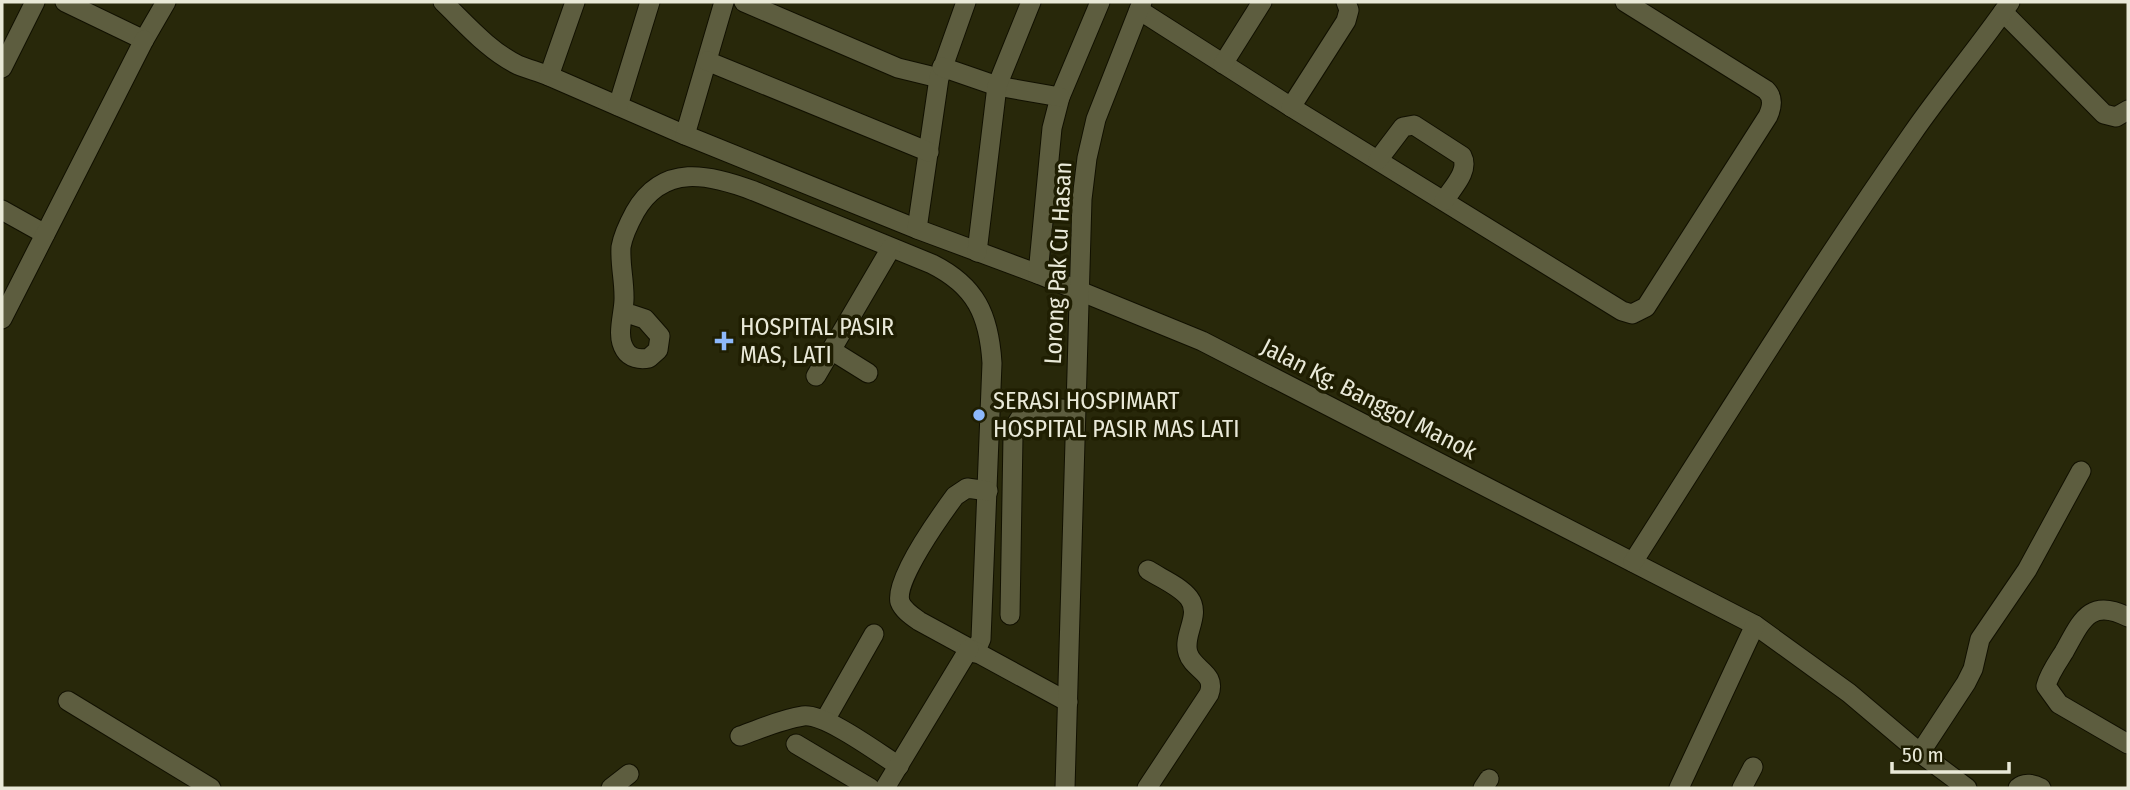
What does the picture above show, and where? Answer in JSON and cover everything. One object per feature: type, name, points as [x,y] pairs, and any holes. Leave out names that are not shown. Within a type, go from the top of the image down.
[{"type":"street","points":[[2,68],[35,2]]},
{"type":"street","points":[[65,2],[144,40]]},
{"type":"street","points":[[2,319],[166,2]]},
{"type":"street","name":"Jalan Kg. Banggol Manok","points":[[443,2],[486,43],[517,64],[916,229],[1078,288],[1202,341],[1633,562],[1755,625],[1849,693],[1920,753],[1967,788]]},
{"type":"street","points":[[550,76],[575,2]]},
{"type":"street","points":[[618,106],[650,2]]},
{"type":"street","points":[[685,135],[724,2]]},
{"type":"street","points":[[744,2],[898,68],[940,73],[1060,97]]},
{"type":"street","points":[[916,229],[940,73],[966,2]]},
{"type":"street","points":[[977,252],[997,86],[1031,2]]},
{"type":"street","points":[[1038,274],[1052,128],[1060,97],[1100,2]]},
{"type":"street","points":[[1223,64],[1262,2]]},
{"type":"street","points":[[1291,107],[1346,21],[1349,10],[1346,2]]},
{"type":"street","points":[[1140,6],[1291,107],[1622,311],[1632,314],[1646,306],[1768,116],[1772,102],[1771,94],[1766,90],[1625,2]]},
{"type":"street","name":"Lorong Pak Cu Hasan","points":[[1065,788],[1082,199],[1087,158],[1096,120],[1140,6]]},
{"type":"street","points":[[1633,562],[1754,370],[1892,164],[2007,7],[2104,114],[2116,117],[2128,110]]},
{"type":"street","points":[[707,61],[929,152]]},
{"type":"street","points":[[1378,160],[1403,127],[1414,125],[1462,156],[1465,161],[1465,168],[1444,201]]},
{"type":"street","points":[[624,313],[620,267],[622,244],[629,225],[649,191],[677,178],[692,175],[727,181],[891,247],[941,269],[961,282],[972,294],[991,340],[992,363],[981,639],[885,788]]},
{"type":"street","points":[[2,210],[45,234]]},
{"type":"street","points":[[816,376],[891,247]]},
{"type":"street","points":[[831,350],[868,373]]},
{"type":"street","points":[[1010,615],[1013,436],[1016,423],[1029,409],[1075,410]]},
{"type":"street","points":[[1920,753],[1966,683],[1973,669],[1980,639],[2027,570],[2081,471]]},
{"type":"street","points":[[988,491],[967,488],[956,496],[905,573],[900,601],[909,614],[1068,702]]},
{"type":"street","points":[[1147,788],[1209,694],[1212,685],[1208,676],[1188,653],[1186,643],[1193,617],[1192,602],[1188,596],[1148,570]]},
{"type":"street","points":[[2128,617],[2112,609],[2091,613],[2080,625],[2049,677],[2046,687],[2059,704],[2128,744]]},
{"type":"street","points":[[1679,788],[1755,625]]},
{"type":"street","points":[[825,720],[873,634]]},
{"type":"street","points":[[68,701],[211,788]]},
{"type":"street","points":[[740,736],[804,715],[825,720],[899,766]]},
{"type":"street","points":[[796,744],[870,788]]},
{"type":"street","points":[[1742,788],[1753,767]]},
{"type":"street","points":[[611,788],[629,774]]},
{"type":"street","points":[[2018,788],[2029,784],[2041,788]]},
{"type":"place","name":"HOSPITAL PASIR MAS, LATI","points":[[724,341]]},
{"type":"place","name":"SERASI HOSPIMART HOSPITAL PASIR MAS LATI","points":[[979,415]]}]
